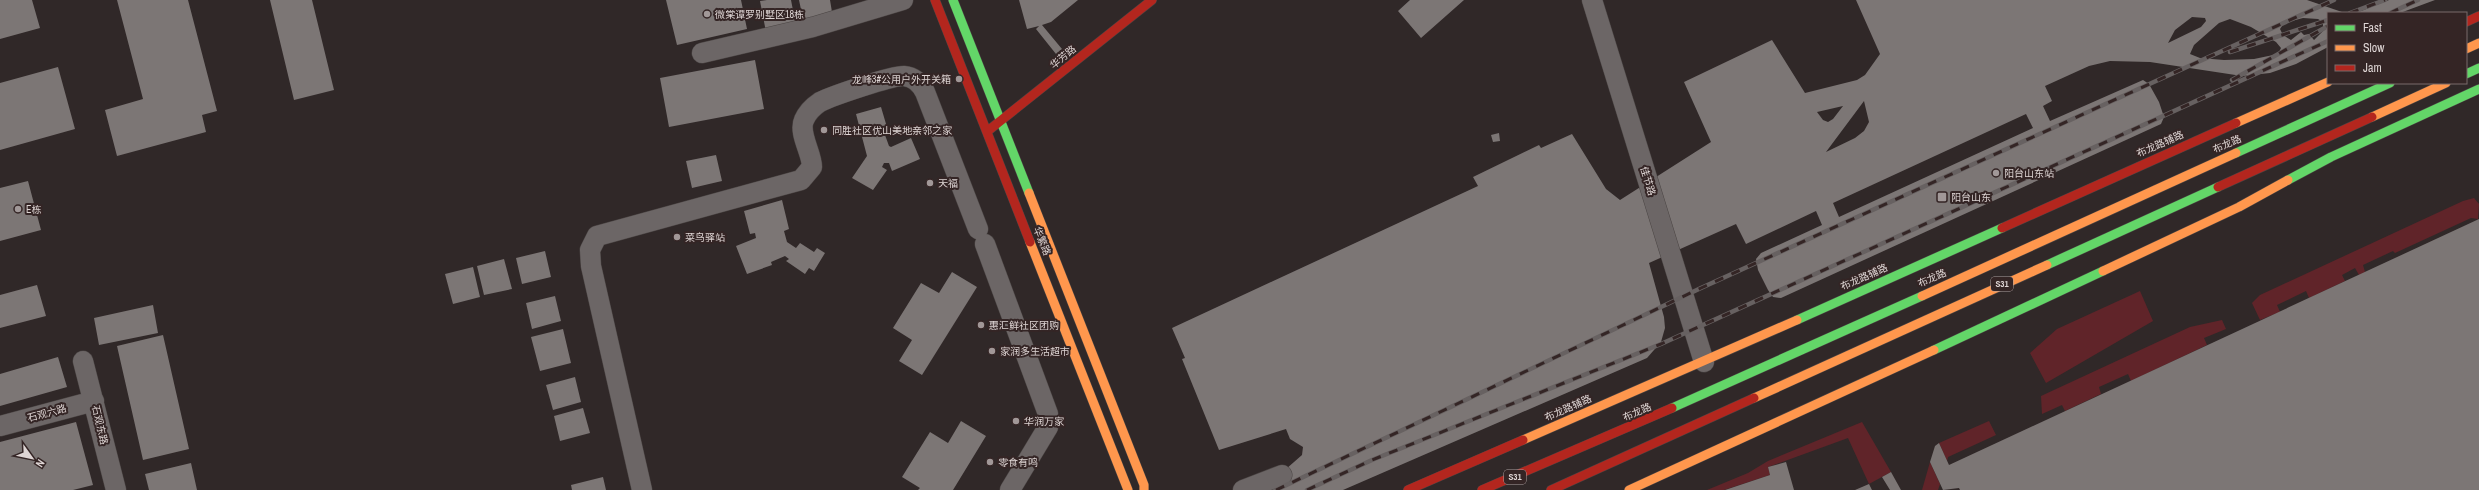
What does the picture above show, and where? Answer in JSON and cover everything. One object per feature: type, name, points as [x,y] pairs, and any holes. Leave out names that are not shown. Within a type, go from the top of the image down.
[{"type":"main road","name":"华繁路","points":[[935,0],[988,131],[1128,490]]},
{"type":"main road","name":"华繁路","points":[[953,0],[1116,413],[1144,485],[1144,490]]},
{"type":"main road","name":"华芳路","points":[[988,131],[1152,0]]},
{"type":"main road","points":[[2467,22],[2479,16]]},
{"type":"main road","points":[[2467,49],[2479,43]]},
{"type":"main road","points":[[2467,74],[2479,70]]},
{"type":"main road","points":[[2467,76],[2479,70]]},
{"type":"main road","name":"布龙路辅路","points":[[1408,490],[1704,362],[2327,82]]},
{"type":"main road","name":"布龙路","points":[[1482,490],[1549,463],[2388,84]]},
{"type":"main road","name":"S31","points":[[1554,488],[2444,84]]},
{"type":"main road","points":[[2309,168],[2346,132],[2452,84]]},
{"type":"main road","points":[[1629,490],[1787,419],[2239,207],[2309,168],[2479,89]]},
{"type":"street","points":[[702,53],[813,27],[903,0]]},
{"type":"street","name":"佳节路","points":[[1592,0],[1704,362]]},
{"type":"street","points":[[642,490],[591,266],[590,250],[597,236],[801,180],[812,167],[812,158],[802,130],[802,124],[810,111],[825,100],[898,76],[914,80],[926,92],[1048,414],[1048,427],[1010,490]]},
{"type":"street","name":"石观东路","points":[[83,361],[116,490]]},
{"type":"street","name":"石观六路","points":[[0,426],[94,401]]},
{"type":"street","points":[[1243,490],[1282,475]]},
{"type":"shaded area","points":[[2474,198],[2479,204],[2478,219],[2471,218],[2395,253],[2393,251],[2363,265],[2365,272],[2359,275],[2355,268],[2342,275],[2345,281],[2309,298],[2306,291],[2277,305],[2280,312],[2260,320],[2252,303],[2260,295],[2463,201]]},
{"type":"shaded area","points":[[2140,291],[2153,321],[2046,383],[2030,353],[2057,329]]},
{"type":"shaded area","points":[[2222,320],[2226,329],[2204,338],[2207,345],[2131,381],[2128,374],[2099,387],[2101,394],[2065,411],[2062,405],[2042,414],[2041,396],[2190,327]]},
{"type":"shaded area","points":[[1989,421],[1996,435],[1948,457],[1947,461],[1939,443]]},
{"type":"shaded area","points":[[1862,422],[1891,472],[1869,484],[1848,438],[1768,467],[1770,475],[1724,490],[1707,490],[1748,473],[1768,461]]},
{"type":"shaded area","points":[[1930,462],[1940,484],[1938,490],[1922,490]]},
{"type":"building","points":[[0,0],[32,0],[40,28],[0,39]]},
{"type":"building","points":[[117,0],[188,0],[217,111],[202,115],[206,132],[117,156],[105,110],[143,99]]},
{"type":"building","points":[[270,0],[312,0],[334,90],[294,100]]},
{"type":"building","name":"微棠谭罗别墅区18栋","points":[[666,0],[741,0],[747,29],[677,45]]},
{"type":"building","points":[[791,0],[796,26],[766,32],[760,1]]},
{"type":"building","points":[[799,0],[830,0],[833,18],[804,24]]},
{"type":"building","points":[[1019,0],[1078,0],[1051,22],[1042,25],[1062,49],[1056,54],[1036,29],[1039,26],[1027,29]]},
{"type":"building","points":[[1410,0],[1464,0],[1421,38],[1398,11]]},
{"type":"building","points":[[1856,0],[2307,0],[2342,12],[2327,12],[2327,48],[2296,64],[2270,73],[2242,76],[2150,62],[2110,61],[2089,66],[2045,86],[2052,101],[2043,106],[2050,121],[2143,80],[2149,84],[2159,102],[2164,117],[2161,124],[1781,298],[1773,297],[1768,290],[1758,270],[1756,259],[1761,253],[1822,225],[1816,211],[1746,244],[1736,224],[1649,263],[1664,317],[1665,328],[1661,342],[1647,358],[1343,490],[1234,490],[1286,469],[1302,455],[1303,447],[1290,439],[1286,429],[1219,450],[1182,359],[1185,358],[1172,328],[1478,186],[1473,177],[1539,145],[1541,148],[1572,134],[1606,189],[1620,200],[1711,142],[1684,82],[1772,40],[1805,93],[1857,80],[1865,75],[1880,54]],"holes":[[[2192,17],[2205,18],[2206,21],[2201,27],[2168,43],[2175,30]],[[2303,18],[2318,19],[2323,22],[2323,31],[2314,40],[2309,34],[2304,35],[2301,32],[2291,40],[2283,35],[2280,29],[2284,23]],[[2230,19],[2251,27],[2276,42],[2281,48],[2278,54],[2254,59],[2224,60],[2200,58],[2190,54],[2194,45],[2219,23]],[[1864,101],[1869,122],[1864,131],[1855,138],[1826,152]],[[1843,106],[1833,119],[1828,122],[1823,120],[1817,112]],[[2026,114],[2033,128],[1839,217],[1833,203]]]},
{"type":"building","points":[[2389,0],[2435,0],[2403,12],[2359,12]]},
{"type":"building","points":[[755,60],[764,109],[669,127],[660,78]]},
{"type":"building","points":[[58,67],[75,129],[0,150],[0,83]]},
{"type":"building","points":[[881,107],[889,134],[885,135],[889,146],[891,147],[911,138],[920,159],[892,171],[889,163],[884,163],[882,167],[887,170],[873,190],[852,178],[867,156],[856,114]]},
{"type":"building","points":[[1499,133],[1500,141],[1493,142],[1491,135]]},
{"type":"building","points":[[716,155],[722,181],[692,188],[686,161]]},
{"type":"building","name":"E栋","points":[[28,181],[41,230],[0,241],[0,188]]},
{"type":"building","points":[[782,200],[789,229],[784,231],[787,242],[796,248],[800,243],[814,252],[817,248],[825,253],[814,271],[809,268],[805,274],[786,261],[789,259],[785,256],[771,262],[772,265],[747,274],[736,246],[756,238],[755,233],[750,234],[744,211]]},
{"type":"building","points":[[2479,219],[2479,490],[1960,490],[1959,488],[1943,490],[1930,462],[1935,446],[1939,443],[1949,465]]},
{"type":"building","points":[[545,251],[551,277],[522,284],[516,258]]},
{"type":"building","points":[[504,259],[512,289],[484,295],[477,266]]},
{"type":"building","points":[[473,267],[480,297],[453,304],[445,274]]},
{"type":"building","points":[[952,272],[977,287],[922,375],[899,361],[912,340],[893,328],[921,283],[939,293]]},
{"type":"building","points":[[37,285],[46,316],[0,328],[0,295]]},
{"type":"building","points":[[555,296],[561,321],[532,329],[526,303]]},
{"type":"building","points":[[153,305],[158,333],[99,345],[94,318]]},
{"type":"building","points":[[563,329],[571,363],[540,371],[531,337]]},
{"type":"building","points":[[163,335],[189,449],[143,460],[117,346]]},
{"type":"building","points":[[58,357],[67,387],[0,406],[0,374]]},
{"type":"building","points":[[575,377],[581,402],[553,410],[546,385]]},
{"type":"building","points":[[583,408],[590,433],[560,441],[554,416]]},
{"type":"building","points":[[961,421],[986,436],[953,490],[918,490],[920,488],[902,477],[930,432],[948,443]]},
{"type":"building","points":[[76,422],[93,485],[73,490],[0,490],[0,442]]},
{"type":"building","points":[[1786,462],[1794,490],[1725,490],[1770,475],[1768,467]]},
{"type":"building","points":[[191,463],[197,490],[149,490],[145,474]]},
{"type":"building","points":[[1891,472],[1901,490],[1890,490],[1882,477]]},
{"type":"building","points":[[603,477],[606,490],[572,490],[571,485]]},
{"type":"building","points":[[1869,484],[1872,490],[1855,490]]},
{"type":"railway","points":[[1276,490],[1701,288],[2334,0]]},
{"type":"railway","points":[[2353,12],[2385,0]]},
{"type":"railway","points":[[2392,12],[2418,0]]},
{"type":"railway","points":[[2230,52],[2327,20]]},
{"type":"railway","points":[[2232,80],[2327,27]]},
{"type":"railway","points":[[1307,490],[1372,460],[1661,344],[2327,41]]},
{"type":"traffic: fast","points":[[953,0],[1029,193]]},
{"type":"traffic: fast","points":[[2467,74],[2479,68]]},
{"type":"traffic: fast","points":[[2236,153],[2388,84]]},
{"type":"traffic: fast","points":[[2288,180],[2331,157],[2479,89]]},
{"type":"traffic: fast","points":[[2047,265],[2218,187]]},
{"type":"traffic: fast","points":[[1797,320],[2002,228]]},
{"type":"traffic: fast","points":[[1934,350],[2103,271]]},
{"type":"traffic: fast","points":[[1672,408],[1922,296]]},
{"type":"traffic: slow","points":[[2467,49],[2479,43]]},
{"type":"traffic: slow","points":[[2236,123],[2327,82]]},
{"type":"traffic: slow","points":[[2372,117],[2444,84]]},
{"type":"traffic: slow","points":[[1922,296],[2236,153]]},
{"type":"traffic: slow","points":[[2103,271],[2239,207],[2288,180]]},
{"type":"traffic: slow","points":[[1029,193],[1144,485],[1144,490]]},
{"type":"traffic: slow","points":[[1030,242],[1128,490]]},
{"type":"traffic: slow","points":[[1754,398],[2047,265]]},
{"type":"traffic: slow","points":[[1523,440],[1797,320]]},
{"type":"traffic: slow","points":[[1629,490],[1934,350]]},
{"type":"traffic: jam","points":[[935,0],[1030,242]]},
{"type":"traffic: jam","points":[[989,130],[1152,0]]},
{"type":"traffic: jam","points":[[2467,22],[2479,16]]},
{"type":"traffic: jam","points":[[2218,187],[2372,117]]},
{"type":"traffic: jam","points":[[2002,228],[2236,123]]},
{"type":"traffic: jam","points":[[1551,490],[1754,398]]},
{"type":"traffic: jam","points":[[1482,490],[1672,408]]},
{"type":"traffic: jam","points":[[1408,490],[1523,440]]},
{"type":"place","name":"微棠谭罗别墅区18栋","points":[[707,14]]},
{"type":"place","name":"龙峰3#公用户外开关箱","points":[[959,79]]},
{"type":"place","name":"同胜社区优山美地亲邻之家","points":[[824,130]]},
{"type":"place","name":"阳台山东站","points":[[1996,173]]},
{"type":"place","name":"天福","points":[[930,183]]},
{"type":"place","name":"阳台山东","points":[[1942,197]]},
{"type":"place","name":"E栋","points":[[18,209]]},
{"type":"place","name":"菜鸟驿站","points":[[677,237]]},
{"type":"place","name":"惠汇鲜社区团购","points":[[981,325]]},
{"type":"place","name":"家润多生活超市","points":[[992,351]]},
{"type":"place","name":"华润万家","points":[[1016,421]]},
{"type":"place","name":"零食有鸣","points":[[990,462]]}]
